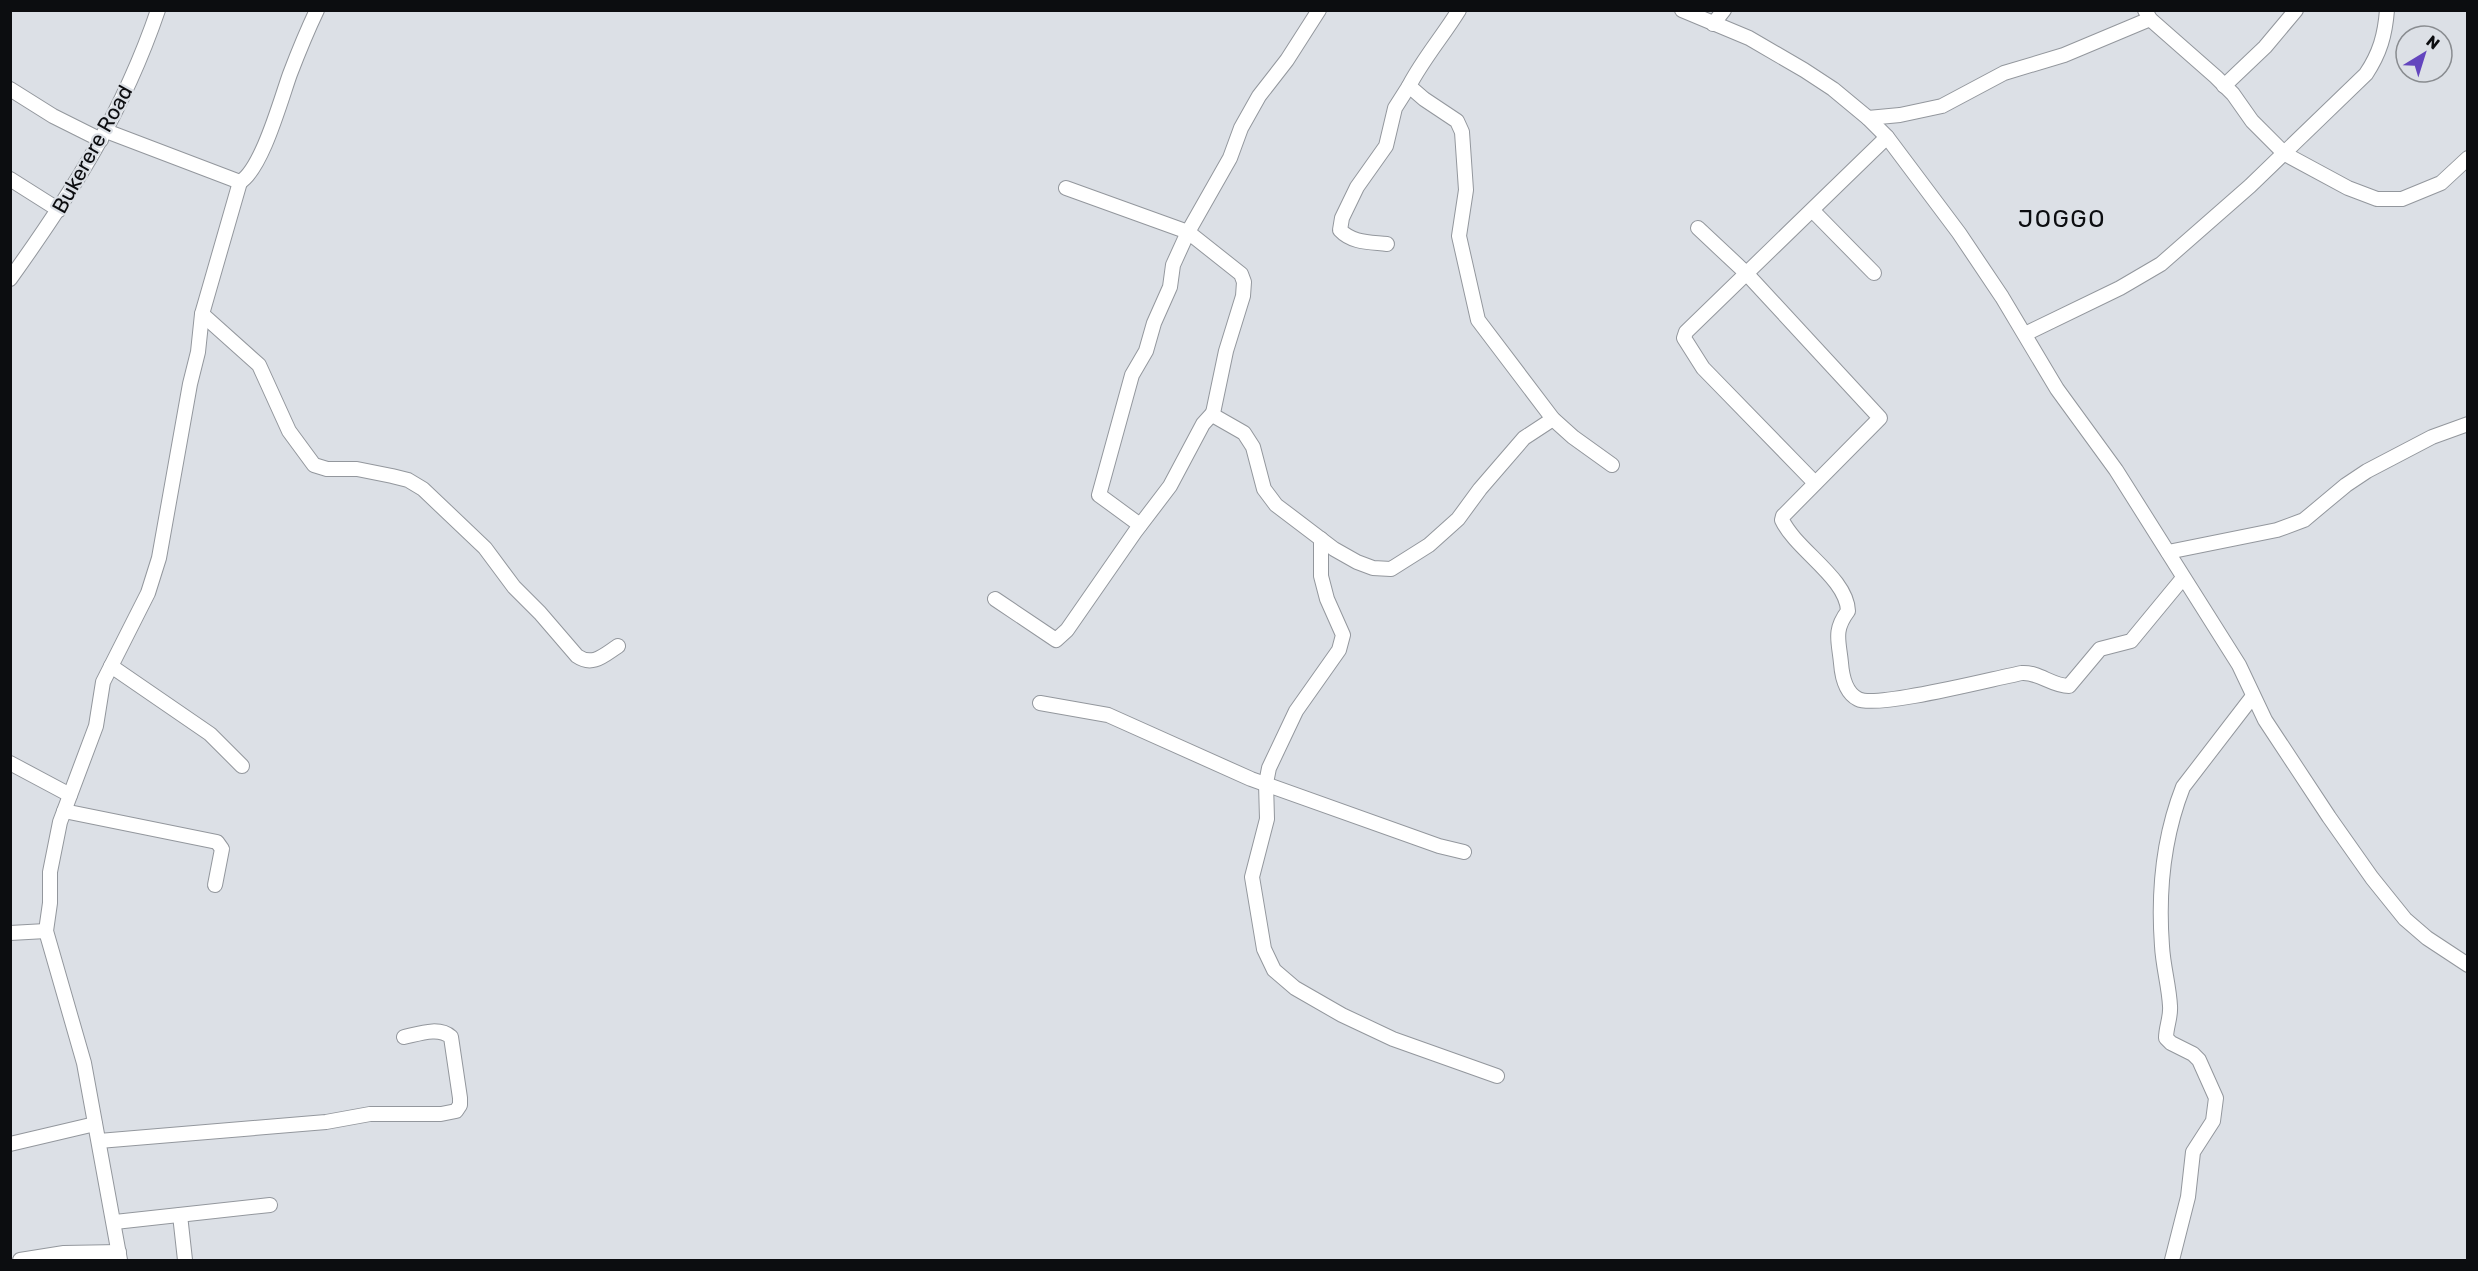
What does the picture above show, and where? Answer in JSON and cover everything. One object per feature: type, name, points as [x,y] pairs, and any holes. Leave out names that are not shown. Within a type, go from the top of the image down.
[{"type":"street","name":"Bukerere Road","points":[[10,279],[59,210],[103,136],[126,93],[158,10]]},
{"type":"street","points":[[20,1260],[64,1253],[119,1256],[115,1222],[84,1063],[46,931],[50,903],[50,872],[64,811],[96,726],[103,682],[148,593],[159,558],[190,384],[198,352],[202,314],[240,182],[253,166],[278,114],[290,75],[317,10]]},
{"type":"street","points":[[1140,525],[1099,495],[1132,375],[1146,351],[1154,323],[1170,287],[1173,266],[1188,232],[1230,158],[1241,128],[1259,96],[1287,60],[1319,10]]},
{"type":"street","points":[[1387,244],[1359,242],[1344,235],[1340,230],[1342,218],[1357,187],[1386,146],[1395,108],[1418,68],[1440,42],[1458,10]]},
{"type":"street","points":[[1682,10],[1749,38],[1804,70],[1833,89],[1887,137],[1959,233],[2025,334],[2057,389],[2116,470],[2239,665],[2265,720],[2372,878],[2405,919],[2427,938],[2468,965]]},
{"type":"street","points":[[1713,24],[1724,10]]},
{"type":"street","points":[[2224,86],[2265,47],[2296,10]]},
{"type":"street","points":[[2025,334],[2120,288],[2161,264],[2285,154],[2371,66],[2385,38],[2387,10]]},
{"type":"street","points":[[1868,118],[1900,115],[1942,106],[2004,72],[2064,55],[2147,15],[2224,86],[2252,121],[2285,154],[2348,188],[2377,199],[2402,199],[2441,183],[2468,158]]},
{"type":"street","points":[[1409,86],[1457,121],[1462,132],[1466,190],[1459,236],[1478,320],[1553,418],[1573,437],[1612,465]]},
{"type":"street","points":[[10,89],[53,116],[103,136],[240,182]]},
{"type":"street","points":[[1815,483],[1703,368],[1684,338],[1686,332],[1887,137]]},
{"type":"street","points":[[10,179],[59,210]]},
{"type":"street","points":[[994,600],[1056,640],[1067,630],[1170,486],[1203,424],[1213,412],[1226,351],[1243,296],[1244,282],[1241,274],[1188,232],[1066,188]]},
{"type":"street","points":[[1813,211],[1874,273]]},
{"type":"street","points":[[1698,228],[1746,273],[1880,418],[1783,516],[1782,520],[1796,541],[1835,583],[1846,601],[1848,611],[1839,623],[1838,631],[1842,676],[1850,692],[1859,700],[1870,702],[1896,699],[2029,672],[2059,686],[2069,686],[2100,649],[2131,641],[2183,578]]},
{"type":"street","points":[[202,314],[259,365],[289,431],[315,465],[327,469],[357,469],[408,480],[423,489],[485,548],[514,587],[540,613],[576,656],[594,662],[618,646]]},
{"type":"street","points":[[1213,412],[1216,417],[1244,433],[1254,447],[1264,489],[1276,505],[1321,539],[1357,562],[1373,568],[1391,569],[1429,544],[1458,519],[1513,449],[1524,438],[1553,418]]},
{"type":"street","points":[[2168,552],[2277,530],[2304,520],[2346,484],[2367,471],[2432,437],[2468,424]]},
{"type":"street","points":[[1321,539],[1321,576],[1327,599],[1343,635],[1339,650],[1296,711],[1269,768],[1266,783],[1268,819],[1251,877],[1264,949],[1274,970],[1295,988],[1393,1039],[1497,1076]]},
{"type":"street","points":[[111,666],[210,734],[242,766]]},
{"type":"street","points":[[2172,1260],[2188,1197],[2193,1152],[2213,1121],[2216,1098],[2199,1060],[2166,1038],[2170,1010],[2162,947],[2160,889],[2162,866],[2183,787],[2253,696]]},
{"type":"street","points":[[1040,703],[1108,715],[1243,775],[1439,846],[1464,852]]},
{"type":"street","points":[[10,763],[70,795]]},
{"type":"street","points":[[64,811],[217,842],[222,849],[215,885]]},
{"type":"street","points":[[10,933],[32,934],[46,931]]},
{"type":"street","points":[[99,1141],[326,1122],[370,1114],[441,1114],[456,1111],[460,1105],[460,1098],[451,1037],[444,1032],[436,1031],[404,1037]]},
{"type":"street","points":[[10,1144],[95,1124]]},
{"type":"street","points":[[115,1222],[270,1205]]},
{"type":"street","points":[[180,1215],[185,1260]]},
{"type":"district","name":"JOGGO","points":[[2062,219]]}]
